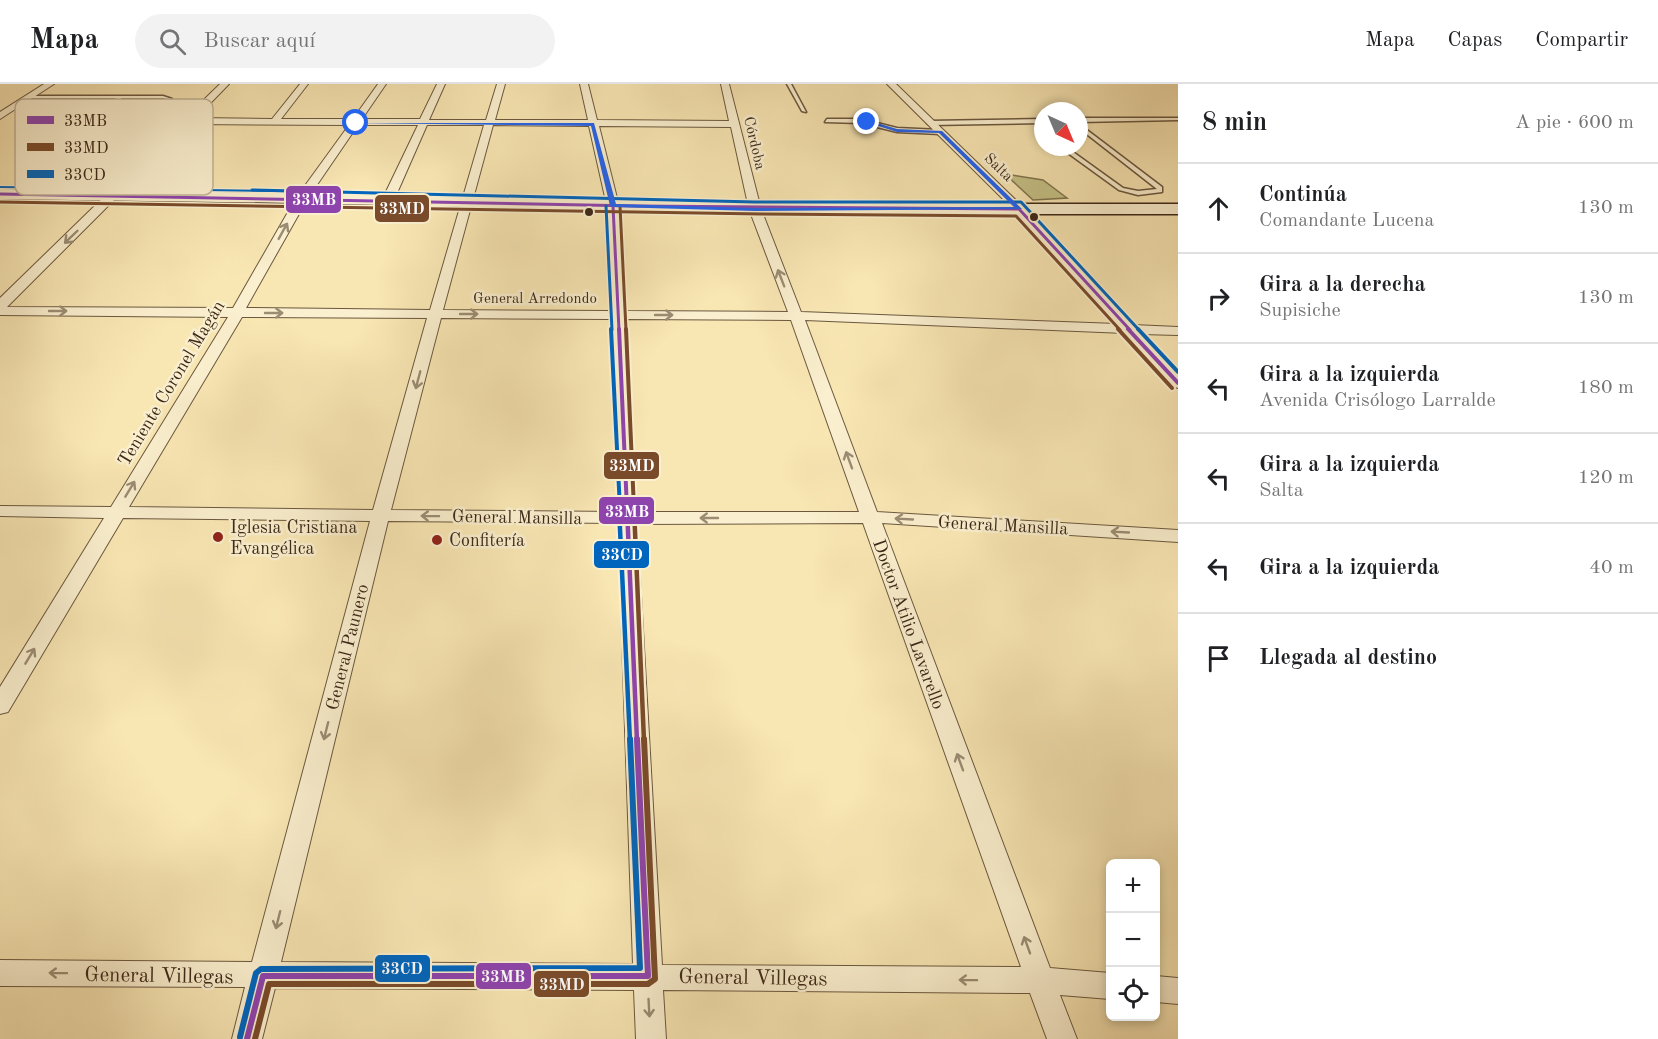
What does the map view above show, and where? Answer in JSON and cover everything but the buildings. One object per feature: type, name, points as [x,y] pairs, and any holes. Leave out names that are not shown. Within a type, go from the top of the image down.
[{"type":"main road","points":[[0,194],[15,194]]},
{"type":"main road","points":[[56,195],[465,201],[755,209],[1178,209]]},
{"type":"street","points":[[27,99],[50,84]]},
{"type":"street","points":[[210,99],[225,84]]},
{"type":"street","points":[[274,122],[304,84]]},
{"type":"street","name":"Teniente Coronel Magán","points":[[0,706],[237,313],[302,198],[382,84]]},
{"type":"street","points":[[388,200],[441,84]]},
{"type":"street","name":"General Paunero","points":[[247,1039],[380,516],[465,201],[501,84]]},
{"type":"street","points":[[584,84],[613,206],[651,1039]]},
{"type":"street","name":"Córdoba","points":[[725,84],[755,209]]},
{"type":"street","name":"Salta","points":[[891,84],[1019,209],[1178,382]]},
{"type":"street","points":[[0,116],[15,106]]},
{"type":"street","points":[[213,121],[735,124]]},
{"type":"street","points":[[0,306],[113,196]]},
{"type":"street","name":"Doctor Atilio Lavarello","points":[[755,209],[1062,1039]]},
{"type":"street","name":"General Arredondo","points":[[0,311],[796,316],[1178,331]]},
{"type":"street","name":"General Mansilla","points":[[0,512],[870,518],[1178,536]]},
{"type":"street","name":"General Villegas","points":[[0,973],[1040,980],[1106,986]]},
{"type":"street","points":[[1160,989],[1178,991]]},
{"type":"lane","points":[[789,84],[804,111]]},
{"type":"lane","points":[[30,97],[163,97],[170,99]]},
{"type":"lane","points":[[1088,120],[1178,119]]},
{"type":"lane","points":[[827,121],[861,121],[897,130],[940,132]]},
{"type":"lane","points":[[930,123],[1034,121]]},
{"type":"lane","points":[[1075,156],[1121,189],[1138,193],[1160,191],[1160,188],[1088,133]]},
{"type":"lane","points":[[1088,139],[1096,139]]},
{"type":"shaded area","points":[[1005,174],[1043,180],[1067,198],[1033,200]]},
{"type":"transit line","name":"33CD","points":[[0,187],[15,187]]},
{"type":"transit line","name":"33CD","points":[[213,190],[755,202],[1021,202],[1178,372]]},
{"type":"transit line","name":"33MB","points":[[0,194],[15,194]]},
{"type":"transit line","name":"33MB","points":[[53,195],[637,206],[1019,209],[1178,383]]},
{"type":"transit line","name":"33MD","points":[[0,202],[1016,216],[1172,388]]},
{"type":"transit line","name":"33CD","points":[[240,1037],[256,973],[261,969],[640,968],[606,206]]},
{"type":"transit line","name":"33MB","points":[[247,1039],[263,976],[648,976],[613,206]]},
{"type":"transit line","name":"33MD","points":[[255,1039],[269,984],[648,984],[655,979],[620,206]]},
{"type":"place","name":"Iglesia Cristiana Evangélica","points":[[218,537]]},
{"type":"place","name":"Confitería","points":[[437,540]]},
{"type":"route","points":[[356,123],[593,124],[613,206],[755,209],[1019,209],[940,132],[903,131],[867,122]]}]
